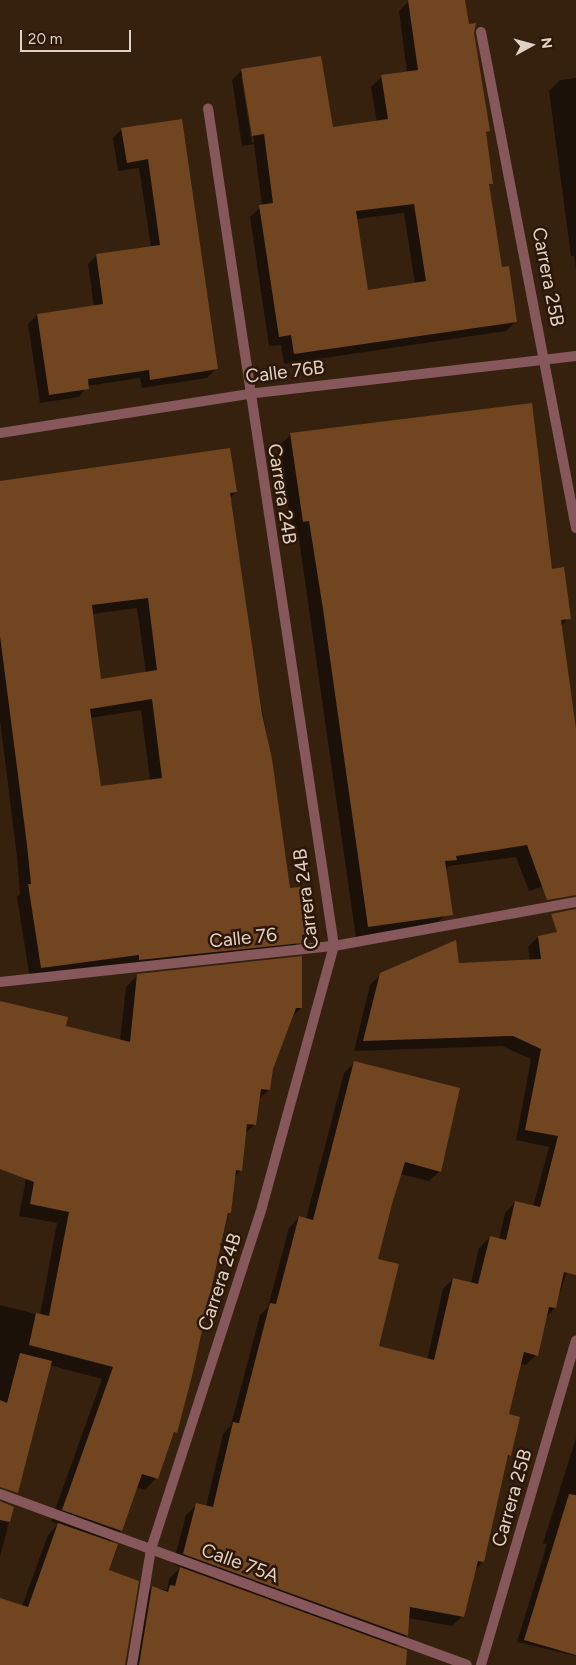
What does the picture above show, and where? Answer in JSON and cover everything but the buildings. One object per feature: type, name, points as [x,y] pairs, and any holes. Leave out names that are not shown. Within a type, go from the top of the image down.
[{"type":"street","name":"Carrera 25B","points":[[481,32],[546,360],[576,528]]},
{"type":"street","name":"Carrera 24B","points":[[132,1665],[151,1549],[262,1207],[334,946],[248,394],[208,108]]},
{"type":"street","name":"Calle 76B","points":[[0,433],[248,394],[576,356]]},
{"type":"street","name":"Calle 76","points":[[0,982],[334,946],[576,902]]},
{"type":"street","name":"Carrera 25B","points":[[481,1665],[576,1340]]},
{"type":"street","name":"Calle 75A","points":[[0,1494],[467,1665]]}]
